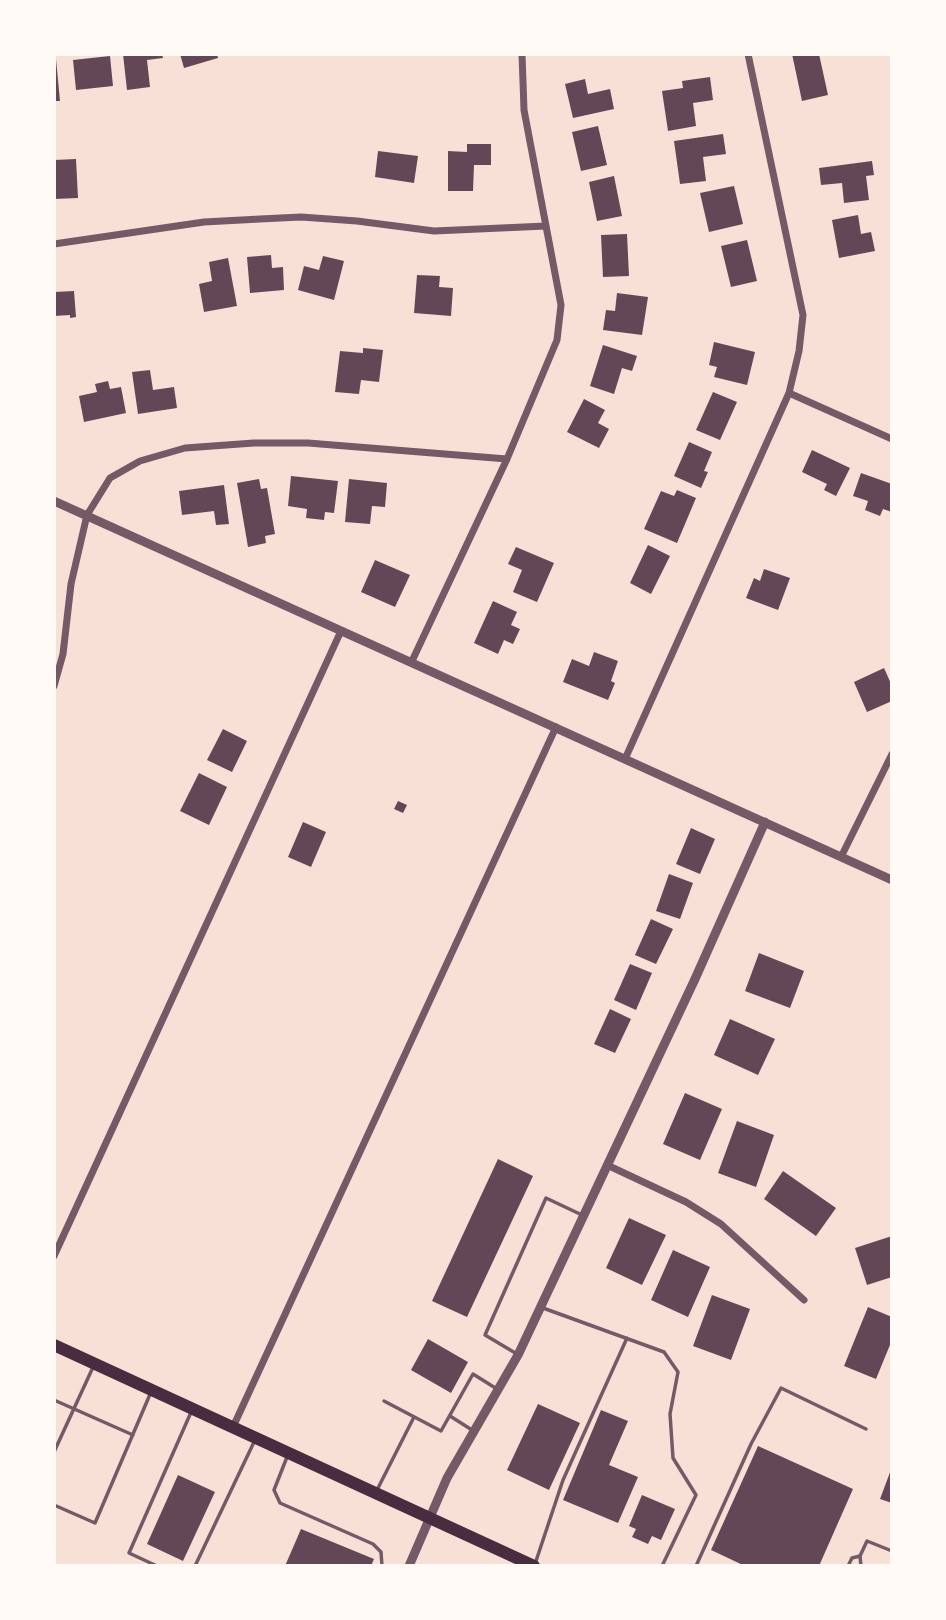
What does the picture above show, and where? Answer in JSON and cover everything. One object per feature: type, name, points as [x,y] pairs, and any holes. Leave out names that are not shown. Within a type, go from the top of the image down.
[{"type":"highway","points":[[54,1345],[534,1566]]},
{"type":"street","points":[[412,661],[507,459],[556,340],[561,305],[524,110],[522,54]]},
{"type":"street","points":[[625,759],[789,393],[799,351],[803,315],[748,54]]},
{"type":"street","points":[[54,244],[204,222],[273,218],[357,221],[434,231],[546,226]]},
{"type":"street","points":[[789,393],[892,439]]},
{"type":"street","points":[[54,686],[63,654],[71,584],[87,515],[110,478],[140,461],[185,448],[254,443],[308,443],[507,459]]},
{"type":"street","points":[[54,501],[892,880]]},
{"type":"street","points":[[54,1256],[341,631]]},
{"type":"street","points":[[233,1427],[556,727]]},
{"type":"street","points":[[841,857],[892,754]]},
{"type":"street","points":[[409,1566],[447,1478],[499,1390],[541,1307],[765,822]]},
{"type":"street","points":[[607,1165],[686,1202],[721,1224],[804,1300]]},
{"type":"lane","points":[[518,1355],[485,1335],[546,1198],[584,1216]]},
{"type":"lane","points":[[541,1307],[664,1352],[678,1372],[670,1414],[673,1458],[696,1495],[662,1566]]},
{"type":"lane","points":[[534,1566],[563,1480],[627,1339]]},
{"type":"lane","points":[[54,1452],[95,1363]]},
{"type":"lane","points":[[384,1401],[441,1431],[474,1374],[499,1390]]},
{"type":"lane","points":[[696,1566],[751,1444],[781,1388],[866,1429]]},
{"type":"lane","points":[[54,1504],[95,1523],[152,1390]]},
{"type":"lane","points":[[54,1401],[133,1435]]},
{"type":"lane","points":[[157,1566],[129,1553],[192,1408]]},
{"type":"lane","points":[[450,1416],[474,1431]]},
{"type":"lane","points":[[375,1492],[414,1417]]},
{"type":"lane","points":[[195,1566],[256,1438]]},
{"type":"lane","points":[[289,1453],[274,1490],[280,1503],[373,1544],[381,1552],[382,1566]]},
{"type":"lane","points":[[861,1566],[860,1556],[867,1541],[892,1551]]},
{"type":"lane","points":[[848,1566],[852,1558],[860,1556]]},
{"type":"building","points":[[123,54],[162,54],[163,58],[147,60],[150,87],[127,90]]},
{"type":"building","points":[[180,54],[217,54],[218,58],[184,68]]},
{"type":"building","points":[[792,54],[819,54],[828,95],[802,101]]},
{"type":"building","points":[[110,56],[113,86],[76,90],[73,60]]},
{"type":"building","points":[[56,59],[60,101],[54,101]]},
{"type":"building","points":[[710,77],[713,100],[693,103],[696,126],[668,131],[662,91],[683,88],[682,81]]},
{"type":"building","points":[[585,79],[588,94],[610,89],[614,109],[573,118],[565,84]]},
{"type":"building","points":[[598,126],[607,165],[581,171],[572,132]]},
{"type":"building","points":[[723,134],[726,154],[703,157],[706,181],[680,184],[674,141]]},
{"type":"building","points":[[467,144],[491,144],[491,165],[474,165],[473,191],[448,191],[448,151],[467,152]]},
{"type":"building","points":[[378,151],[418,156],[414,183],[375,177]]},
{"type":"building","points":[[76,159],[78,198],[54,199],[54,160]]},
{"type":"building","points":[[872,161],[874,175],[866,176],[869,200],[844,203],[842,183],[821,185],[819,168]]},
{"type":"building","points":[[614,176],[622,216],[597,221],[589,182]]},
{"type":"building","points":[[734,186],[743,224],[709,232],[700,193]]},
{"type":"building","points":[[858,215],[861,234],[871,232],[875,251],[839,258],[832,220]]},
{"type":"building","points":[[627,234],[629,276],[603,277],[601,235]]},
{"type":"building","points":[[747,240],[757,281],[731,287],[721,246]]},
{"type":"building","points":[[271,255],[272,268],[283,267],[284,290],[250,293],[247,257]]},
{"type":"building","points":[[323,256],[344,261],[334,300],[298,290],[304,266],[319,270]]},
{"type":"building","points":[[228,258],[237,306],[204,312],[199,284],[212,281],[209,262]]},
{"type":"building","points":[[417,275],[440,276],[439,287],[453,288],[451,316],[414,313]]},
{"type":"building","points":[[74,291],[76,317],[54,316],[54,292]]},
{"type":"building","points":[[617,293],[648,297],[642,335],[603,330],[606,310],[615,311]]},
{"type":"building","points":[[714,342],[755,352],[747,385],[714,377],[717,367],[709,365]]},
{"type":"building","points":[[603,345],[637,356],[632,371],[622,368],[614,394],[590,386]]},
{"type":"building","points":[[363,348],[383,350],[379,382],[361,380],[359,394],[335,392],[340,351],[363,353]]},
{"type":"building","points":[[150,370],[153,390],[174,387],[177,408],[138,414],[132,372]]},
{"type":"building","points":[[108,381],[110,389],[121,387],[126,413],[84,422],[79,396],[97,392],[95,384]]},
{"type":"building","points":[[713,392],[737,402],[720,440],[696,430]]},
{"type":"building","points":[[584,399],[605,410],[598,423],[609,429],[599,448],[567,432]]},
{"type":"building","points":[[689,442],[712,452],[701,488],[674,476]]},
{"type":"building","points":[[812,450],[850,468],[836,496],[824,490],[827,484],[802,472]]},
{"type":"building","points":[[861,473],[892,484],[892,512],[883,509],[880,516],[865,510],[868,501],[853,496]]},
{"type":"building","points":[[291,476],[338,481],[334,513],[325,512],[324,520],[306,518],[307,509],[288,506]]},
{"type":"building","points":[[259,479],[261,489],[267,488],[275,534],[265,536],[266,543],[248,547],[237,483]]},
{"type":"building","points":[[349,479],[387,483],[385,507],[372,506],[370,524],[345,522]]},
{"type":"building","points":[[224,485],[229,524],[216,525],[214,511],[182,515],[179,491]]},
{"type":"building","points":[[677,490],[696,498],[677,543],[644,529],[661,491],[674,496]]},
{"type":"building","points":[[648,545],[670,556],[651,594],[630,583]]},
{"type":"building","points":[[516,547],[554,563],[537,602],[513,592],[522,570],[508,564]]},
{"type":"building","points":[[375,560],[410,575],[395,607],[361,592]]},
{"type":"building","points":[[764,569],[790,578],[778,610],[746,598],[754,578],[760,581]]},
{"type":"building","points":[[493,601],[517,612],[511,625],[520,629],[513,644],[504,640],[498,654],[474,643]]},
{"type":"building","points":[[594,652],[618,661],[611,681],[615,683],[608,700],[563,682],[572,659],[589,666]]},
{"type":"building","points":[[884,668],[892,686],[892,701],[867,712],[854,682]]},
{"type":"building","points":[[223,729],[247,741],[232,772],[207,760]]},
{"type":"building","points":[[199,773],[227,787],[209,825],[180,811]]},
{"type":"building","points":[[398,801],[407,805],[403,813],[394,809]]},
{"type":"building","points":[[303,822],[326,832],[311,867],[288,857]]},
{"type":"building","points":[[691,828],[715,839],[700,874],[676,864]]},
{"type":"building","points":[[669,874],[693,883],[680,919],[656,911]]},
{"type":"building","points":[[651,919],[673,929],[656,964],[635,955]]},
{"type":"building","points":[[759,953],[804,971],[790,1008],[745,991]]},
{"type":"building","points":[[630,964],[652,973],[636,1010],[614,1000]]},
{"type":"building","points":[[610,1009],[631,1019],[615,1053],[594,1044]]},
{"type":"building","points":[[730,1019],[775,1039],[758,1075],[714,1055]]},
{"type":"building","points":[[685,1093],[722,1109],[700,1160],[663,1144]]},
{"type":"building","points":[[737,1121],[774,1135],[756,1187],[718,1173]]},
{"type":"building","points":[[498,1159],[533,1176],[467,1317],[432,1301]]},
{"type":"building","points":[[783,1171],[836,1208],[816,1236],[764,1199]]},
{"type":"building","points":[[629,1218],[666,1235],[642,1285],[606,1268]]},
{"type":"building","points":[[892,1236],[892,1277],[867,1285],[855,1248]]},
{"type":"building","points":[[673,1250],[710,1267],[688,1317],[651,1300]]},
{"type":"building","points":[[712,1295],[750,1309],[731,1360],[693,1346]]},
{"type":"building","points":[[868,1307],[892,1317],[892,1340],[876,1379],[844,1366]]},
{"type":"building","points":[[428,1339],[468,1362],[451,1393],[411,1370]]},
{"type":"building","points":[[538,1404],[580,1423],[549,1490],[507,1470]]},
{"type":"building","points":[[601,1410],[628,1421],[609,1465],[638,1477],[618,1523],[563,1500]]},
{"type":"building","points":[[758,1446],[853,1489],[819,1566],[745,1566],[711,1550]]},
{"type":"building","points":[[892,1467],[892,1503],[880,1499]]},
{"type":"building","points":[[178,1475],[215,1492],[183,1561],[147,1544]]},
{"type":"building","points":[[642,1495],[675,1509],[661,1540],[652,1536],[648,1544],[632,1537],[636,1529],[629,1526]]},
{"type":"building","points":[[301,1529],[374,1559],[371,1566],[285,1566]]}]
